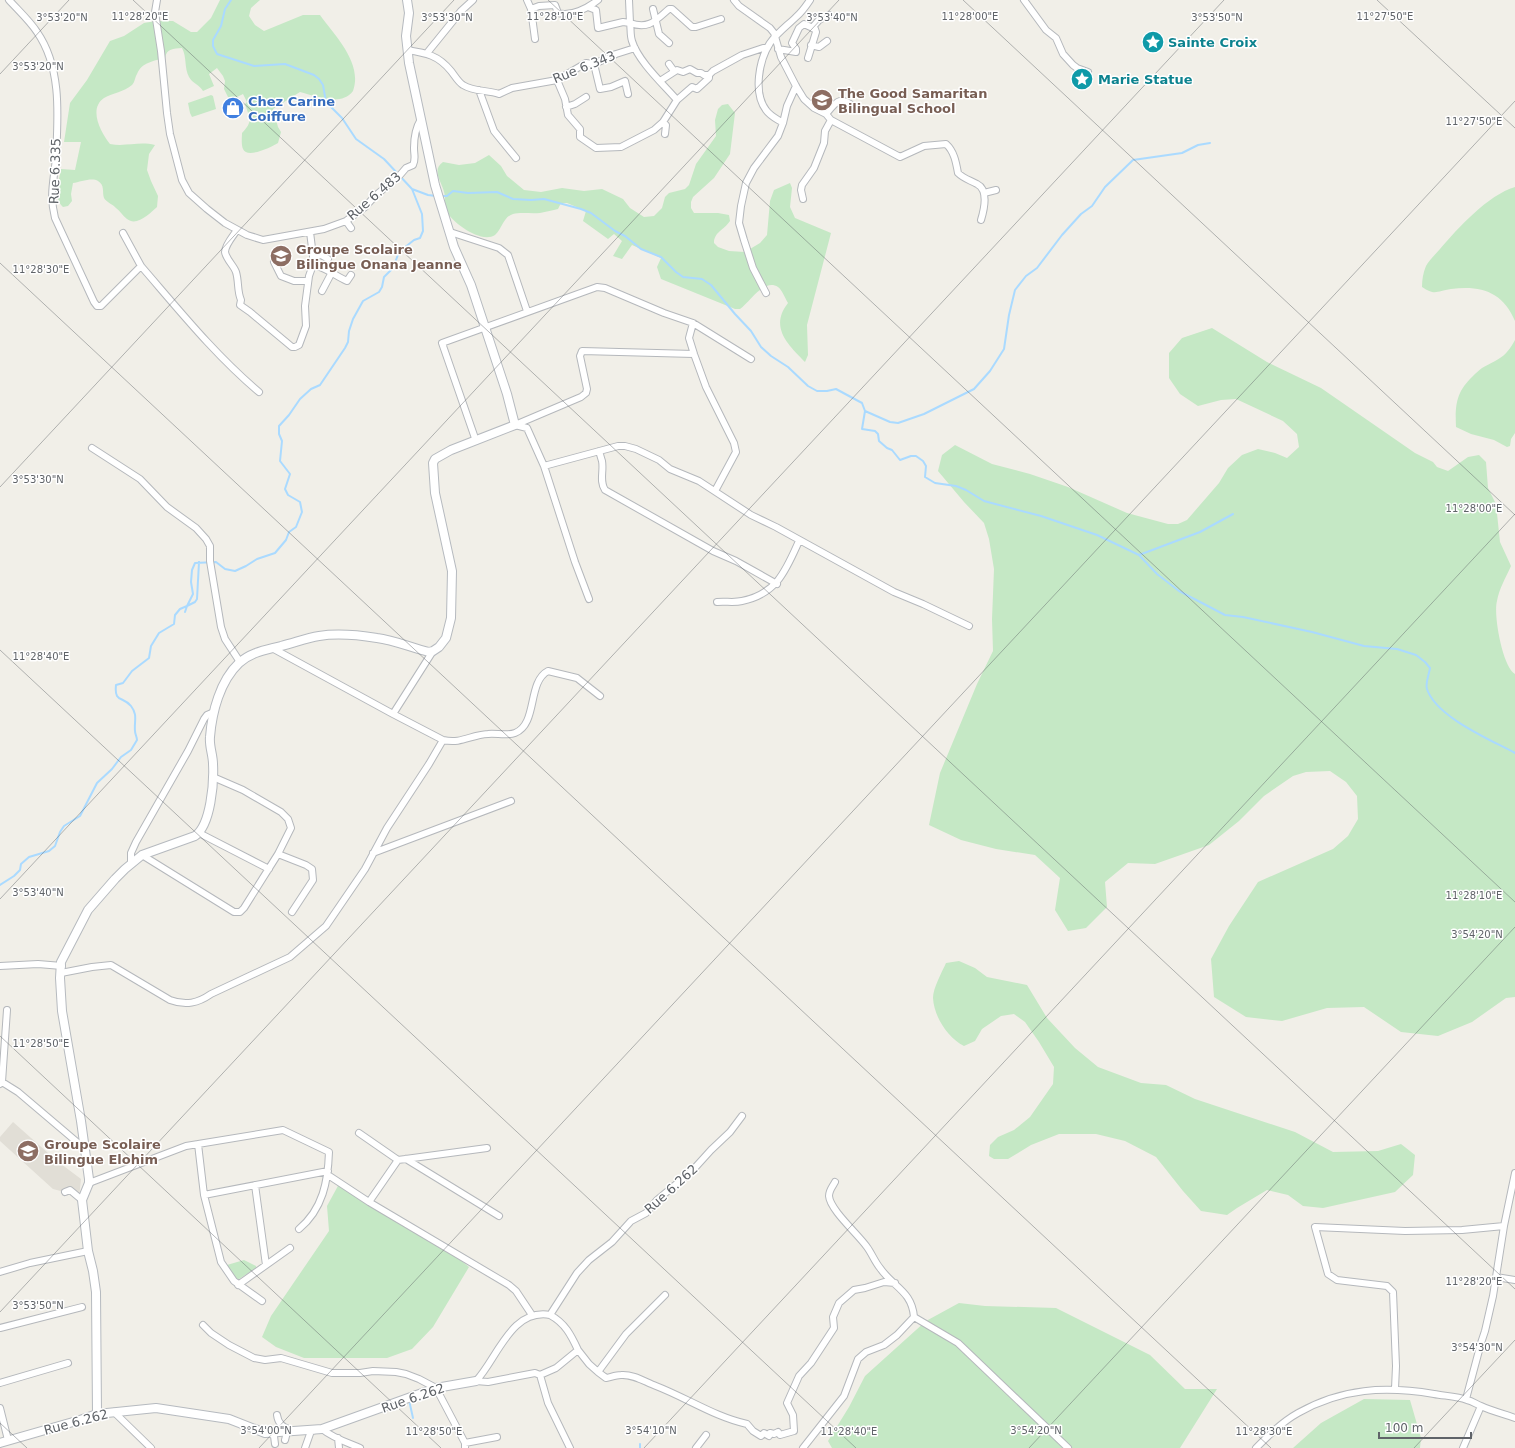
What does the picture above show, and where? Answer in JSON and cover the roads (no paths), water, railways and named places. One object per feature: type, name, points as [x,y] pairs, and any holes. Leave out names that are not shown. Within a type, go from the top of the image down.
[{"type":"street","name":"Rue 6.335","points":[[9,0],[37,32],[48,51],[52,63],[55,75],[57,100],[56,158],[51,195],[52,204],[55,218],[97,306],[101,306],[141,266]]},
{"type":"street","name":"Rue 6.483","points":[[157,0],[155,12],[161,52],[167,113],[170,134],[182,180],[189,193],[216,216],[237,230],[263,240],[310,232],[346,221],[365,207],[406,168],[413,165],[415,161],[414,148],[417,125],[420,119],[407,50]]},
{"type":"street","points":[[407,0],[409,13],[406,36],[407,50]]},
{"type":"street","points":[[427,53],[461,11],[474,0]]},
{"type":"street","points":[[527,0],[531,9],[535,39]]},
{"type":"street","points":[[531,9],[539,6],[555,4],[558,13],[565,15],[588,7],[598,0]]},
{"type":"street","points":[[629,0],[631,40],[643,62],[677,100]]},
{"type":"street","points":[[734,0],[739,6],[770,28],[775,36],[778,49],[796,86],[804,98],[814,108],[826,114],[832,120],[900,156],[924,146],[946,144],[956,159],[958,173],[980,186],[984,193],[984,211],[981,220]]},
{"type":"street","points":[[783,123],[770,115],[765,109],[759,95],[759,74],[767,48],[775,36],[798,16],[810,0]]},
{"type":"street","points":[[1024,0],[1046,30],[1056,38],[1063,54],[1072,65],[1088,72]]},
{"type":"street","points":[[588,7],[596,10],[598,28],[623,22],[642,25],[656,22],[669,9],[672,8],[692,27],[721,19]]},
{"type":"street","points":[[653,9],[659,34],[669,43]]},
{"type":"street","points":[[812,28],[819,20],[829,15]]},
{"type":"street","points":[[778,49],[796,52],[796,49],[792,43],[799,28],[804,24],[815,29],[816,32],[808,58]]},
{"type":"street","points":[[811,45],[819,47],[827,41]]},
{"type":"street","name":"Rue 6.343","points":[[407,50],[427,53],[443,63],[461,84],[466,87],[499,94],[512,88],[557,80],[586,64],[594,64],[616,54],[635,48]]},
{"type":"street","points":[[557,80],[565,99],[569,118],[580,129],[580,137],[596,148],[621,147],[654,130],[663,122],[677,100],[692,88],[697,89],[709,78],[709,75],[713,71],[742,54],[767,48]]},
{"type":"street","points":[[594,64],[600,89],[611,87],[625,81],[628,94]]},
{"type":"street","points":[[669,64],[674,71]]},
{"type":"street","points":[[660,81],[674,71],[677,70],[683,72],[690,68],[697,73],[700,72],[704,75],[709,75]]},
{"type":"street","points":[[766,293],[753,268],[744,240],[740,223],[741,206],[746,183],[754,168],[778,136],[787,106],[796,86]]},
{"type":"street","points":[[479,90],[494,131],[516,158]]},
{"type":"street","points":[[566,107],[575,104],[586,97]]},
{"type":"street","points":[[826,114],[833,105],[842,100],[847,100],[854,107]]},
{"type":"street","points":[[420,119],[435,185],[450,232],[471,285],[507,394],[515,425]]},
{"type":"street","points":[[803,199],[801,190],[802,185],[814,168],[824,143],[825,131],[832,120]]},
{"type":"street","points":[[663,122],[666,125],[665,134]]},
{"type":"street","points":[[984,193],[996,190]]},
{"type":"street","points":[[346,221],[351,228]]},
{"type":"street","points":[[237,230],[226,247],[225,254],[236,272],[239,286],[238,293],[241,300],[240,305],[292,347],[299,345],[306,326],[305,306],[308,281],[314,256],[310,232]]},
{"type":"street","points":[[450,232],[499,248],[508,255],[527,311]]},
{"type":"street","points":[[123,233],[141,266],[210,346],[240,376],[259,392]]},
{"type":"street","points":[[314,256],[321,255],[328,258]]},
{"type":"street","points":[[274,262],[281,276],[294,280],[308,281]]},
{"type":"street","points":[[313,265],[325,269],[347,281],[351,275]]},
{"type":"street","points":[[322,291],[332,274]]},
{"type":"street","points":[[476,441],[442,345],[443,341],[484,328],[527,311],[597,287],[601,287],[693,323],[750,359]]},
{"type":"street","points":[[693,323],[689,338],[694,354],[706,387],[734,443],[736,452],[714,491]]},
{"type":"street","points":[[393,714],[433,651],[443,643],[451,618],[452,572],[435,493],[433,463],[435,459],[441,455],[582,397],[586,393],[587,389],[580,356],[582,351],[694,354]]},
{"type":"street","points":[[515,425],[527,428],[544,466],[574,562],[589,600]]},
{"type":"street","points":[[544,466],[618,446],[636,449],[659,460],[670,469],[699,481],[751,515],[776,527],[894,592],[969,626]]},
{"type":"street","points":[[92,448],[140,479],[166,507],[196,528],[206,539],[210,546],[210,561],[221,627],[225,639],[240,662]]},
{"type":"street","points":[[599,452],[602,461],[603,487],[605,490],[713,551],[736,561],[777,584]]},
{"type":"street","points":[[717,602],[742,601],[762,594],[777,584],[787,568],[799,540]]},
{"type":"street","points":[[97,1414],[96,1292],[93,1270],[88,1251],[82,1200],[89,1183],[81,1121],[62,1011],[60,978],[62,962],[65,954],[88,910],[115,879],[131,864],[142,855],[199,833],[204,824],[208,811],[213,777],[213,762],[209,738],[214,712],[221,691],[232,671],[240,662],[255,653],[320,636],[352,635],[379,638],[408,647],[429,652],[433,651]]},
{"type":"street","points":[[272,648],[443,740],[454,742],[487,734],[515,733],[526,723],[529,718],[532,700],[543,674],[548,670],[577,678],[600,696]]},
{"type":"street","points":[[131,864],[131,853],[136,842],[188,751],[204,719],[214,712]]},
{"type":"street","points":[[0,966],[38,964],[61,969],[111,965],[178,1003],[191,1003],[290,957],[326,926],[365,868],[387,828],[437,752],[443,740]]},
{"type":"street","points":[[142,855],[234,912],[240,912],[244,908],[278,854],[291,828],[288,819],[281,812],[243,790],[213,777]]},
{"type":"street","points":[[373,853],[511,801]]},
{"type":"street","points":[[199,833],[269,869]]},
{"type":"street","points":[[278,854],[306,865],[312,869],[313,880],[292,912]]},
{"type":"street","points":[[7,1010],[1,1083],[18,1092],[84,1148]]},
{"type":"street","name":"Rue 6.262","points":[[550,1315],[577,1273],[589,1260],[612,1242],[631,1221],[646,1213],[657,1200],[692,1171],[730,1132],[742,1116]]},
{"type":"street","points":[[89,1183],[186,1146],[284,1130],[329,1152],[328,1173],[321,1198],[312,1218],[299,1229]]},
{"type":"street","points":[[359,1133],[398,1160],[487,1148]]},
{"type":"street","points":[[198,1144],[204,1195],[221,1262],[238,1285],[262,1302]]},
{"type":"street","points":[[406,1159],[499,1216]]},
{"type":"street","points":[[369,1202],[398,1160]]},
{"type":"street","points":[[1466,1399],[1485,1331],[1515,1172]]},
{"type":"street","points":[[204,1195],[328,1173],[369,1202],[509,1285],[516,1291],[532,1315]]},
{"type":"street","points":[[803,1448],[844,1396],[858,1359],[866,1352],[884,1345],[897,1335],[914,1317],[913,1308],[905,1293],[880,1269],[868,1248],[846,1223],[829,1198],[829,1191],[835,1182]]},
{"type":"street","points":[[255,1185],[266,1265]]},
{"type":"street","points":[[65,1192],[70,1190],[82,1200]]},
{"type":"street","points":[[1395,1389],[1396,1366],[1393,1292],[1387,1286],[1338,1280],[1328,1274],[1315,1227],[1406,1231],[1462,1230],[1504,1226]]},
{"type":"street","points":[[238,1285],[290,1248]]},
{"type":"street","points":[[0,1272],[30,1263],[88,1251]]},
{"type":"street","points":[[1496,1277],[1515,1280]]},
{"type":"street","points":[[476,1381],[485,1370],[508,1334],[520,1323],[532,1315],[550,1315],[564,1325],[588,1364],[606,1378],[622,1375],[641,1379],[670,1391],[712,1413],[723,1415],[733,1421],[747,1424],[753,1431],[761,1436],[764,1433],[769,1436],[770,1433],[774,1434],[778,1432],[780,1435],[794,1432],[793,1416],[787,1403],[799,1376],[812,1362],[834,1328],[833,1317],[839,1302],[854,1290],[884,1282],[895,1282]]},
{"type":"street","points":[[598,1372],[626,1334],[665,1295]]},
{"type":"street","points":[[0,1328],[82,1307]]},
{"type":"street","points":[[914,1317],[958,1343],[1068,1448]]},
{"type":"street","points":[[203,1325],[211,1333],[229,1345],[254,1358],[265,1360],[281,1358],[332,1373],[360,1373],[373,1371],[406,1374],[436,1388],[465,1446],[497,1437]]},
{"type":"street","points":[[476,1381],[488,1382],[535,1373],[540,1375],[556,1368],[578,1350]]},
{"type":"street","points":[[0,1383],[68,1363]]},
{"type":"street","points":[[540,1375],[548,1403],[570,1448]]},
{"type":"street","name":"Rue 6.262","points":[[0,1443],[97,1414],[156,1408],[229,1419],[258,1431],[289,1434],[320,1429],[436,1388],[476,1381]]},
{"type":"street","points":[[1256,1448],[1269,1435],[1297,1414],[1325,1400],[1355,1392],[1395,1389],[1413,1390],[1466,1399],[1480,1406],[1515,1418]]},
{"type":"street","points":[[1463,1448],[1480,1406]]},
{"type":"street","points":[[0,1408],[8,1440]]},
{"type":"street","points":[[114,1412],[151,1448]]},
{"type":"street","points":[[277,1415],[278,1422],[286,1428],[289,1434]]},
{"type":"street","points":[[305,1448],[311,1431],[320,1429],[334,1438],[338,1438],[360,1448]]},
{"type":"street","points":[[270,1433],[274,1436],[275,1444]]},
{"type":"street","points":[[696,1448],[706,1435]]},
{"type":"street","points":[[338,1438],[339,1448]]},
{"type":"waterway","points":[[0,885],[14,876],[20,870],[21,864],[29,857],[49,851],[55,846],[64,826],[80,816],[97,783],[112,769],[121,757],[131,750],[137,740],[134,712],[128,703],[118,697],[116,694],[116,685],[123,683],[132,671],[149,658],[151,646],[159,633],[174,624],[175,615],[180,609],[187,606],[193,594],[191,582],[192,570],[195,563],[216,562],[225,569],[235,571],[257,559],[275,553],[286,540],[289,532],[296,527],[302,512],[300,502],[288,495],[285,489],[290,474],[280,461],[282,441],[279,434],[279,426],[300,399],[311,389],[320,385],[345,348],[348,342],[349,331],[353,319],[363,301],[379,292],[382,287],[384,277],[393,268],[399,252],[414,240],[420,238],[423,231],[422,214],[412,189],[384,159],[356,139],[342,118],[326,102],[323,85],[319,79],[314,75],[285,64],[254,66],[217,54],[213,46],[213,40],[221,26],[225,9],[231,0]]},
{"type":"waterway","points":[[865,411],[890,422],[898,423],[924,414],[974,389],[990,371],[1004,349],[1009,315],[1015,290],[1026,276],[1037,268],[1062,235],[1081,214],[1092,206],[1105,187],[1133,160],[1182,153],[1198,145],[1210,143]]},
{"type":"waterway","points":[[412,189],[428,195],[436,196]]},
{"type":"waterway","points":[[440,196],[447,196],[453,191],[468,193],[497,192],[513,199],[544,199],[591,213],[615,231],[625,236],[641,249],[661,257],[683,277],[702,279],[711,285],[751,331],[761,347],[771,356],[788,367],[808,386],[817,391],[836,389],[862,403],[865,411],[862,429],[875,431],[878,434],[879,441],[887,448],[892,450],[900,460],[911,456],[916,456],[923,461],[926,466],[925,477],[935,483],[956,486],[984,501],[1041,516],[1097,535],[1139,555],[1157,574],[1179,591],[1225,615],[1243,617],[1312,632],[1364,646],[1397,649],[1416,655],[1430,668],[1427,689],[1432,699],[1441,709],[1465,727],[1515,753]]},
{"type":"waterway","points":[[1139,555],[1200,532],[1233,514]]},
{"type":"waterway","points":[[185,612],[187,606],[195,602],[197,599],[199,562]]},
{"type":"waterway","points":[[409,1400],[413,1418]]},
{"type":"place","name":"Sainte Croix","points":[[1153,42]]},
{"type":"place","name":"Marie Statue","points":[[1082,79]]},
{"type":"place","name":"The Good Samaritan Bilingual School","points":[[822,100]]},
{"type":"place","name":"Chez Carine Coiffure","points":[[233,108]]},
{"type":"place","name":"Groupe Scolaire Bilingue Onana Jeanne","points":[[281,256]]},
{"type":"place","name":"Groupe Scolaire Bilingue Elohim","points":[[28,1151]]}]
